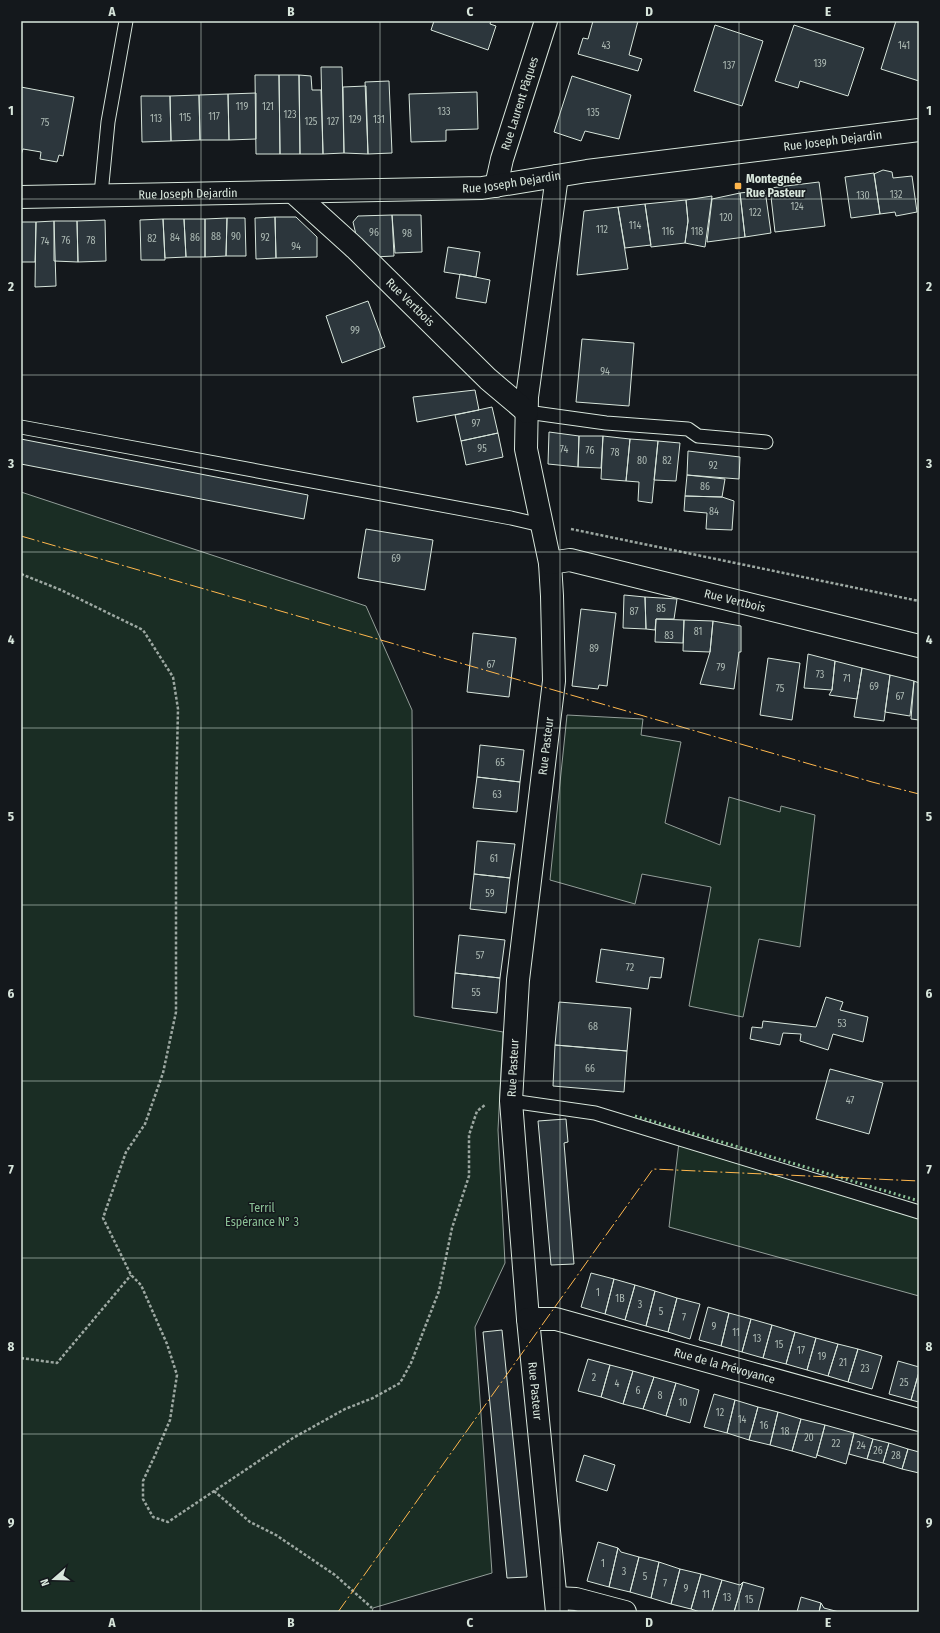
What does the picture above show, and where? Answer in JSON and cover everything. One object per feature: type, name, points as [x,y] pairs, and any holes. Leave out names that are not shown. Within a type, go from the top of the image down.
[{"type":"street","name":"Rue Laurent Pâques","points":[[496,186],[502,159],[546,21]]},
{"type":"street","name":"Rue Joseph Dejardin","points":[[21,197],[101,194],[482,188],[587,171],[919,130]]},
{"type":"street","points":[[541,525],[526,449],[526,397],[556,176]]},
{"type":"street","name":"Rue Vertbois","points":[[293,192],[355,248],[488,380],[527,412]]},
{"type":"street","name":"Rue Pasteur","points":[[541,525],[550,563],[554,681],[518,980],[511,1101],[528,1319],[557,1605]]},
{"type":"street","name":"Rue Vertbois","points":[[550,563],[570,560],[919,646]]},
{"type":"street","name":"Rue de la Prévoyance","points":[[528,1319],[556,1319],[919,1420]]},
{"type":"street","points":[[557,1605],[576,1599],[626,1612]]},
{"type":"lane","points":[[101,194],[108,122],[126,21]]},
{"type":"lane","points":[[527,412],[606,423],[688,428],[698,436],[766,442]]},
{"type":"lane","points":[[21,427],[511,518],[541,525]]},
{"type":"lane","points":[[511,1101],[595,1112],[919,1212]]},
{"type":"path","points":[[541,525],[574,530],[919,600]]},
{"type":"path","points":[[21,574],[61,590],[143,630],[173,677],[178,709],[176,800],[176,1012],[163,1073],[145,1124],[126,1152],[103,1218],[131,1275],[144,1292],[167,1344],[177,1375],[170,1420],[143,1481],[143,1499],[154,1517],[168,1522],[293,1438],[345,1409],[373,1398],[400,1383],[411,1363],[439,1292],[452,1228],[469,1176],[469,1134],[477,1111],[486,1105],[511,1101]]},
{"type":"path","points":[[21,1358],[57,1363],[131,1275]]},
{"type":"path","points":[[214,1491],[250,1522],[276,1535],[335,1575],[372,1608]]},
{"type":"green space","name":"Terril Espérance N° 3","points":[[21,492],[366,606],[412,710],[414,1016],[503,1032],[498,1130],[505,1263],[475,1327],[492,1573],[373,1608],[372,1612],[21,1612]]},
{"type":"green space","points":[[567,715],[643,719],[641,735],[681,742],[665,823],[720,845],[729,797],[780,812],[781,806],[815,815],[800,947],[759,939],[743,1017],[689,1006],[711,887],[642,874],[635,904],[550,880]]},
{"type":"green space","points":[[679,1142],[919,1214],[919,1296],[669,1227]]},
{"type":"building","points":[[434,21],[491,21],[490,24],[496,26],[488,50],[431,30]]},
{"type":"building","points":[[593,21],[638,21],[629,55],[642,59],[638,71],[578,54],[583,38],[588,39]]},
{"type":"building","points":[[896,21],[914,21],[919,23],[919,81],[881,69]]},
{"type":"building","points":[[715,25],[763,41],[742,106],[694,91]]},
{"type":"building","points":[[794,25],[864,48],[848,96],[800,81],[798,88],[775,81]]},
{"type":"building","points":[[321,67],[342,67],[344,153],[323,154]]},
{"type":"building","points":[[255,75],[279,75],[280,154],[256,154]]},
{"type":"building","points":[[279,75],[299,75],[300,154],[280,154]]},
{"type":"building","points":[[299,75],[311,76],[312,90],[321,90],[323,154],[300,154]]},
{"type":"building","points":[[572,76],[631,95],[619,139],[585,131],[581,141],[554,132]]},
{"type":"building","points":[[389,81],[392,153],[368,154],[365,82]]},
{"type":"building","points":[[366,86],[368,154],[344,153],[343,87]]},
{"type":"building","points":[[21,87],[74,97],[63,156],[59,155],[57,162],[40,159],[41,152],[23,149],[21,155]]},
{"type":"building","points":[[477,92],[478,129],[446,130],[446,141],[411,142],[409,94]]},
{"type":"building","points":[[256,93],[256,139],[229,140],[228,94]]},
{"type":"building","points":[[228,94],[229,140],[200,140],[199,95]]},
{"type":"building","points":[[199,95],[200,140],[171,141],[170,96]]},
{"type":"building","points":[[141,96],[170,96],[171,141],[142,142]]},
{"type":"building","points":[[883,170],[892,172],[893,178],[912,176],[917,212],[896,216],[895,212],[880,214],[874,174]]},
{"type":"building","points":[[874,173],[880,214],[851,218],[845,177]]},
{"type":"building","points":[[819,182],[825,226],[775,232],[770,188]]},
{"type":"building","points":[[765,190],[771,233],[745,237],[740,193]]},
{"type":"building","points":[[740,193],[745,237],[707,242],[712,199]]},
{"type":"building","points":[[712,196],[705,247],[685,243],[688,221],[686,200]]},
{"type":"building","points":[[686,200],[688,221],[685,243],[651,247],[645,204]]},
{"type":"building","points":[[645,204],[651,245],[625,248],[618,207]]},
{"type":"building","points":[[618,207],[628,269],[577,275],[584,211]]},
{"type":"building","points":[[392,215],[421,215],[422,252],[395,253]]},
{"type":"building","points":[[392,215],[394,256],[374,257],[358,243],[353,222],[358,216]]},
{"type":"building","points":[[275,217],[296,217],[317,237],[317,257],[276,258]]},
{"type":"building","points":[[275,217],[276,258],[256,259],[255,218]]},
{"type":"building","points":[[227,218],[245,218],[246,256],[226,256]]},
{"type":"building","points":[[227,218],[226,256],[205,257],[205,219]]},
{"type":"building","points":[[163,219],[184,219],[186,257],[165,258]]},
{"type":"building","points":[[163,219],[165,260],[141,260],[140,220]]},
{"type":"building","points":[[184,219],[205,219],[205,257],[186,257]]},
{"type":"building","points":[[105,220],[106,261],[78,262],[77,221]]},
{"type":"building","points":[[54,221],[77,221],[78,262],[54,261]]},
{"type":"building","points":[[54,221],[56,286],[35,287],[36,222]]},
{"type":"building","points":[[21,222],[36,222],[35,262],[21,262]]},
{"type":"building","points":[[448,247],[480,252],[476,277],[444,272]]},
{"type":"building","points":[[460,274],[490,280],[486,303],[456,298]]},
{"type":"building","points":[[368,301],[385,347],[342,363],[326,316]]},
{"type":"building","points":[[582,339],[634,343],[629,406],[576,402]]},
{"type":"building","points":[[475,390],[479,410],[417,422],[413,397]]},
{"type":"building","points":[[492,407],[498,433],[461,441],[455,415]]},
{"type":"building","points":[[549,432],[579,436],[578,467],[548,464]]},
{"type":"building","points":[[498,433],[503,457],[466,465],[461,441]]},
{"type":"building","points":[[579,436],[603,436],[601,468],[578,467]]},
{"type":"building","points":[[603,436],[630,439],[626,481],[601,479]]},
{"type":"building","points":[[21,439],[308,495],[304,519],[21,464]]},
{"type":"building","points":[[630,439],[658,441],[652,503],[638,501],[639,482],[626,481]]},
{"type":"building","points":[[658,441],[680,443],[676,481],[654,480]]},
{"type":"building","points":[[688,451],[740,457],[739,479],[687,475]]},
{"type":"building","points":[[687,475],[725,479],[722,497],[685,496]]},
{"type":"building","points":[[685,496],[722,497],[734,501],[732,530],[706,529],[707,513],[684,511]]},
{"type":"building","points":[[366,529],[433,540],[425,590],[358,578]]},
{"type":"building","points":[[624,595],[645,597],[646,629],[623,628]]},
{"type":"building","points":[[645,597],[677,599],[674,619],[656,619],[655,630],[646,629]]},
{"type":"building","points":[[581,609],[616,613],[607,686],[599,685],[598,689],[572,686]]},
{"type":"building","points":[[656,619],[684,620],[683,643],[655,642]]},
{"type":"building","points":[[684,620],[713,621],[710,652],[683,651]]},
{"type":"building","points":[[713,621],[741,626],[741,652],[739,652],[734,689],[700,684],[710,652]]},
{"type":"building","points":[[473,633],[516,638],[509,697],[467,692]]},
{"type":"building","points":[[808,654],[835,661],[832,690],[804,688]]},
{"type":"building","points":[[768,658],[800,663],[792,720],[760,715]]},
{"type":"building","points":[[835,661],[862,668],[857,699],[829,695],[832,690]]},
{"type":"building","points":[[862,668],[890,675],[884,721],[854,717]]},
{"type":"building","points":[[890,675],[914,681],[910,716],[885,712]]},
{"type":"building","points":[[914,681],[919,683],[919,720],[911,719]]},
{"type":"building","points":[[480,745],[524,750],[520,782],[477,777]]},
{"type":"building","points":[[477,777],[520,782],[517,812],[473,808]]},
{"type":"building","points":[[477,841],[515,844],[510,878],[474,874]]},
{"type":"building","points":[[474,874],[510,878],[506,913],[470,909]]},
{"type":"building","points":[[459,935],[505,940],[500,978],[455,973]]},
{"type":"building","points":[[601,949],[664,958],[661,978],[650,977],[648,989],[596,982]]},
{"type":"building","points":[[455,973],[500,978],[497,1013],[452,1008]]},
{"type":"building","points":[[826,997],[843,1002],[840,1010],[868,1017],[863,1042],[833,1034],[828,1050],[800,1041],[801,1034],[783,1033],[780,1045],[750,1039],[752,1027],[762,1028],[763,1021],[816,1027]]},
{"type":"building","points":[[559,1002],[631,1008],[627,1051],[555,1045]]},
{"type":"building","points":[[555,1045],[627,1051],[624,1092],[553,1086]]},
{"type":"building","points":[[830,1069],[883,1083],[869,1134],[816,1119]]},
{"type":"building","points":[[566,1119],[568,1142],[564,1143],[574,1264],[551,1265],[538,1121]]},
{"type":"building","points":[[591,1273],[614,1279],[605,1314],[581,1307]]},
{"type":"building","points":[[614,1279],[635,1285],[625,1320],[605,1314]]},
{"type":"building","points":[[635,1285],[655,1291],[646,1326],[625,1320]]},
{"type":"building","points":[[655,1291],[677,1298],[668,1332],[646,1326]]},
{"type":"building","points":[[677,1298],[700,1304],[690,1339],[668,1332]]},
{"type":"building","points":[[708,1307],[729,1313],[721,1346],[699,1340]]},
{"type":"building","points":[[729,1313],[751,1319],[742,1352],[721,1346]]},
{"type":"building","points":[[751,1319],[772,1325],[763,1358],[742,1352]]},
{"type":"building","points":[[772,1325],[795,1332],[786,1364],[763,1358]]},
{"type":"building","points":[[502,1330],[527,1577],[507,1578],[483,1332]]},
{"type":"building","points":[[795,1332],[816,1338],[807,1370],[786,1364]]},
{"type":"building","points":[[816,1338],[838,1344],[828,1376],[807,1370]]},
{"type":"building","points":[[838,1344],[858,1349],[848,1382],[828,1376]]},
{"type":"building","points":[[858,1349],[882,1356],[872,1389],[848,1382]]},
{"type":"building","points":[[588,1359],[610,1365],[601,1397],[578,1391]]},
{"type":"building","points":[[898,1361],[919,1367],[911,1400],[889,1394]]},
{"type":"building","points":[[610,1365],[633,1371],[623,1404],[601,1397]]},
{"type":"building","points":[[633,1371],[654,1377],[643,1409],[623,1404]]},
{"type":"building","points":[[919,1372],[919,1402],[911,1400]]},
{"type":"building","points":[[654,1377],[676,1383],[666,1416],[643,1409]]},
{"type":"building","points":[[676,1383],[699,1390],[690,1423],[666,1416]]},
{"type":"building","points":[[714,1394],[735,1400],[727,1433],[704,1427]]},
{"type":"building","points":[[735,1400],[758,1407],[749,1440],[727,1433]]},
{"type":"building","points":[[758,1407],[778,1412],[770,1445],[749,1440]]},
{"type":"building","points":[[778,1412],[801,1419],[792,1451],[770,1445]]},
{"type":"building","points":[[801,1419],[825,1425],[816,1458],[792,1451]]},
{"type":"building","points":[[825,1425],[854,1433],[846,1464],[817,1455]]},
{"type":"building","points":[[854,1433],[873,1439],[867,1459],[849,1454]]},
{"type":"building","points":[[873,1439],[889,1443],[883,1463],[867,1459]]},
{"type":"building","points":[[889,1443],[908,1449],[902,1469],[883,1463]]},
{"type":"building","points":[[908,1449],[919,1452],[919,1473],[902,1469]]},
{"type":"building","points":[[584,1455],[615,1465],[607,1491],[576,1481]]},
{"type":"building","points":[[598,1542],[618,1548],[609,1587],[587,1581]]},
{"type":"building","points":[[618,1548],[621,1552],[639,1557],[630,1592],[609,1587]]},
{"type":"building","points":[[639,1557],[659,1562],[651,1598],[630,1592]]},
{"type":"building","points":[[659,1562],[680,1569],[671,1604],[651,1598]]},
{"type":"building","points":[[680,1569],[701,1574],[691,1609],[671,1604]]},
{"type":"building","points":[[701,1574],[722,1580],[712,1612],[700,1612],[691,1609]]},
{"type":"building","points":[[722,1580],[740,1585],[743,1582],[734,1612],[712,1612]]},
{"type":"building","points":[[743,1582],[764,1588],[758,1612],[734,1612]]},
{"type":"building","points":[[801,1597],[821,1603],[819,1612],[797,1612]]},
{"type":"building","points":[[821,1603],[824,1608],[839,1612],[819,1612]]},
{"type":"hedge","points":[[635,1116],[919,1201]]},
{"type":"power","points":[[21,536],[872,782],[919,794]]},
{"type":"power","points":[[338,1612],[653,1169],[919,1181]]},
{"type":"place","name":"Montegnée Rue Pasteur","points":[[738,186]]}]
